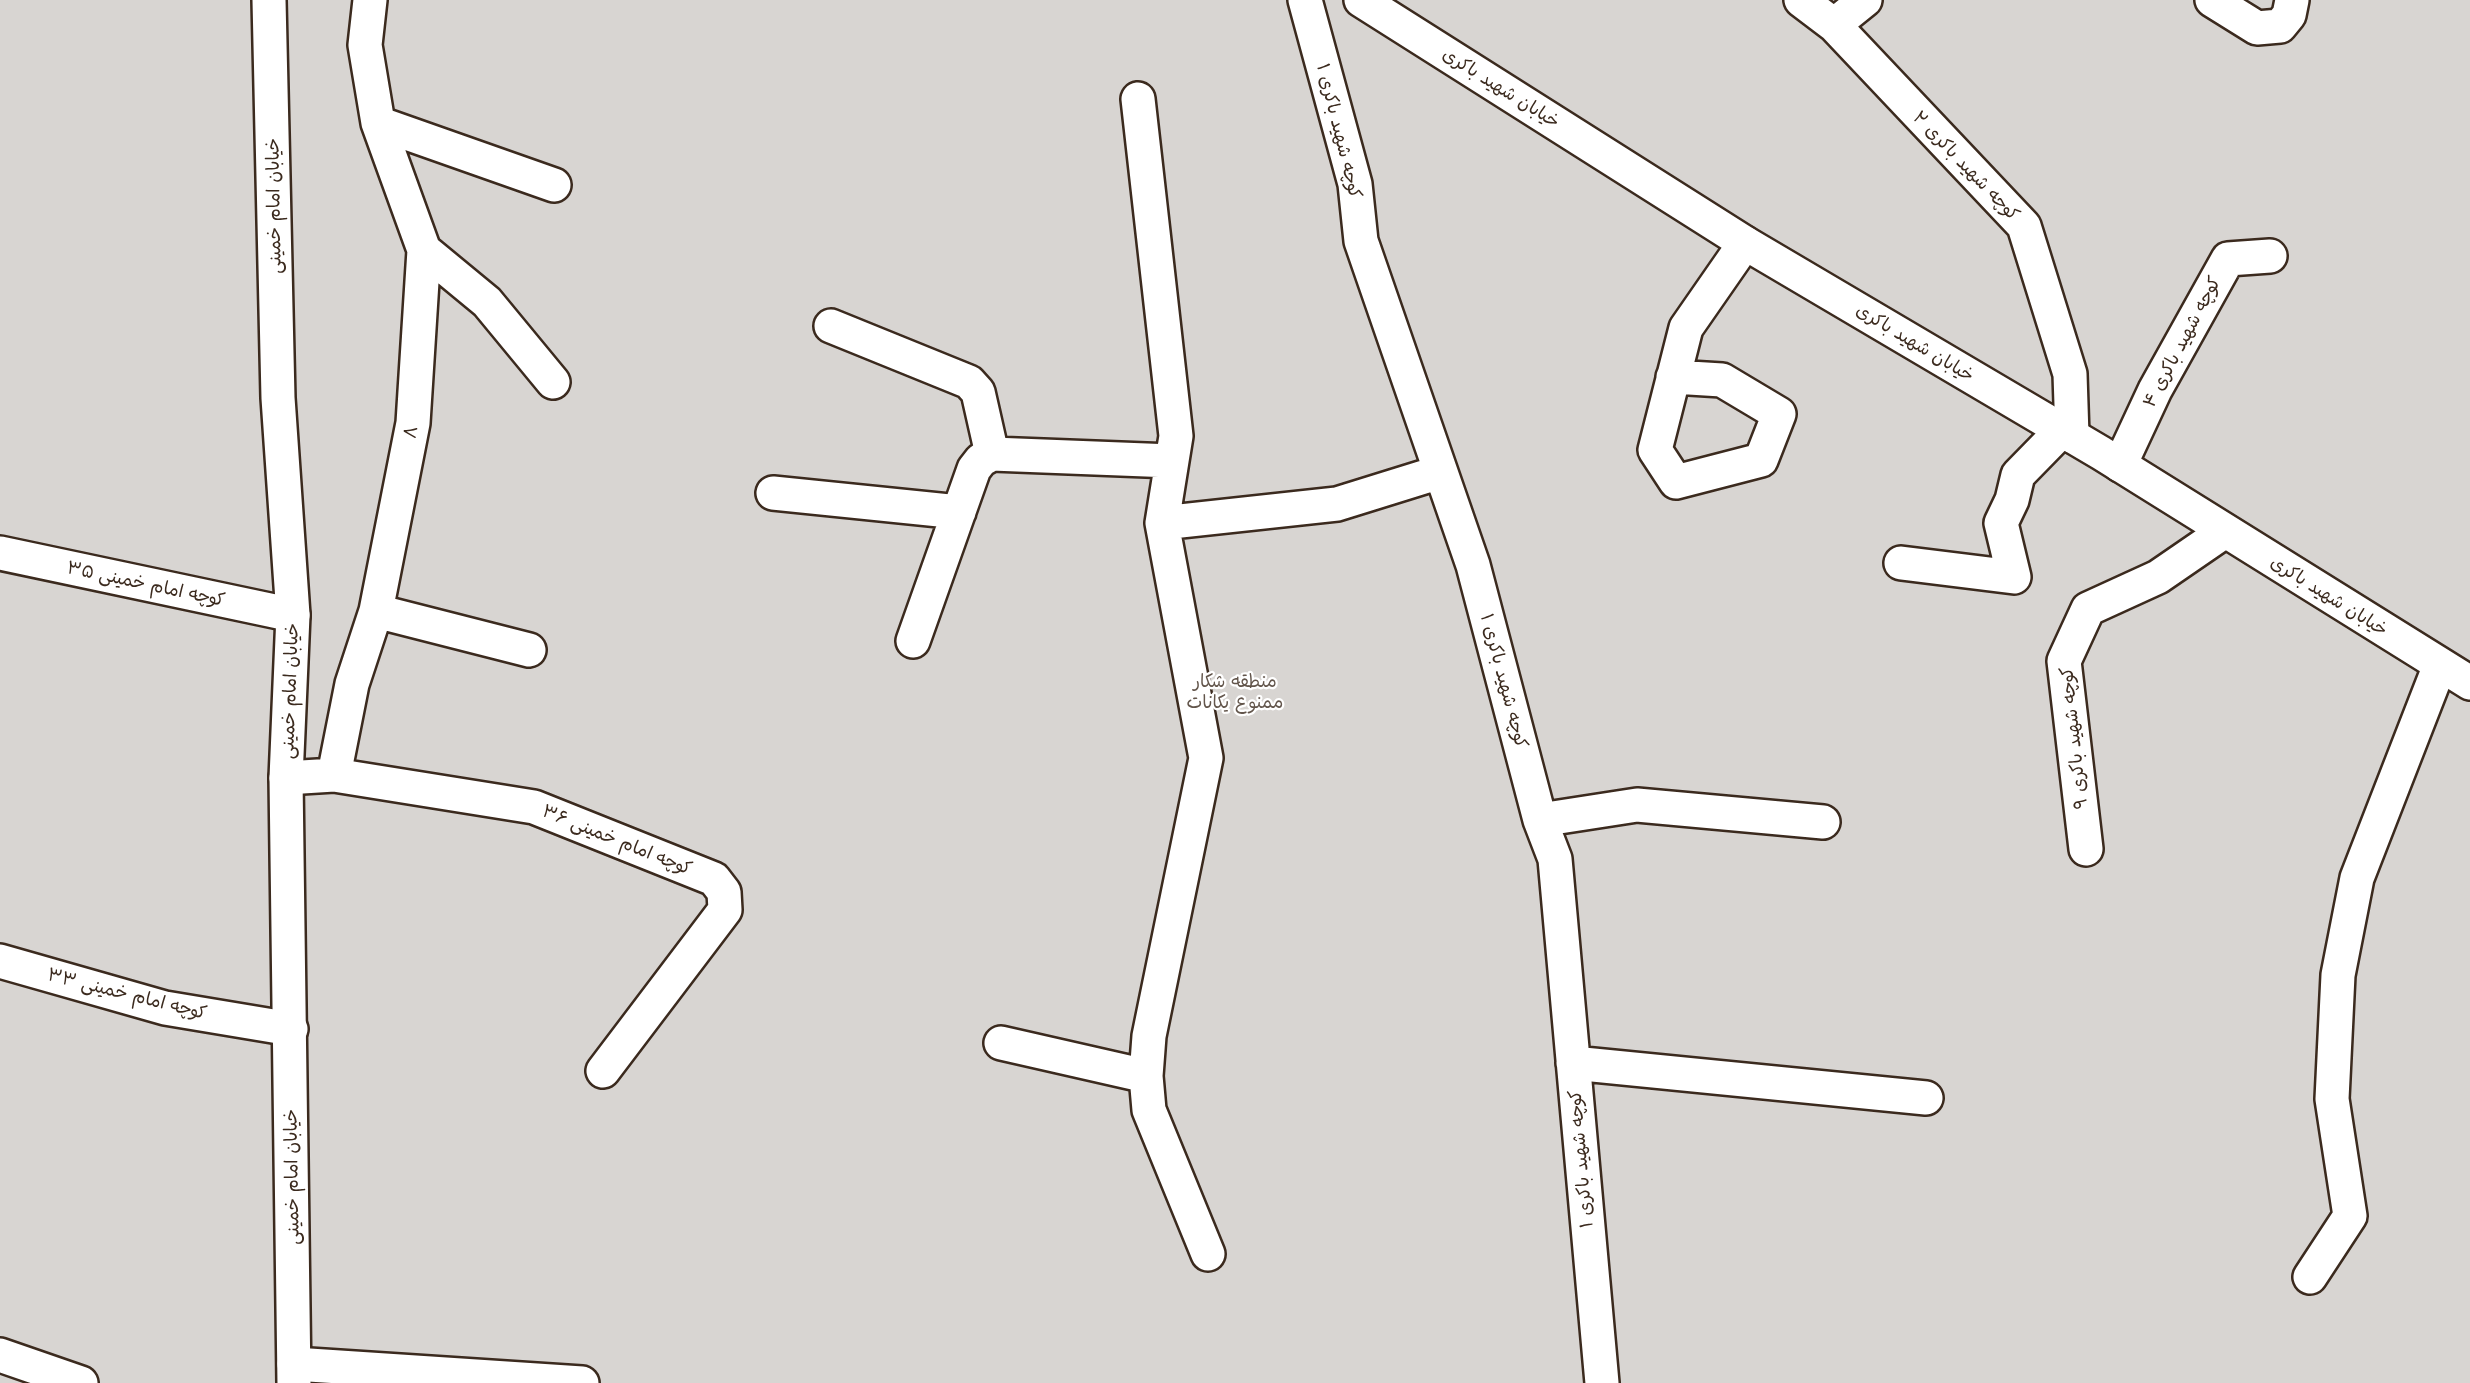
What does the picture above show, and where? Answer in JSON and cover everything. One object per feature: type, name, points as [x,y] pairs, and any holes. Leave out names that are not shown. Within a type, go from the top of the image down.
[{"type":"street","name":"خیابان امام خمینی","points":[[269,0],[278,398],[293,615],[286,778],[294,1374]]},
{"type":"street","points":[[370,0],[365,45],[378,123],[424,250],[487,302],[553,382]]},
{"type":"street","name":"کوچه شهید باکری ۱","points":[[1305,0],[1355,184],[1360,241],[1473,564],[1540,820],[1555,859],[1602,1383]]},
{"type":"street","name":"خیابان شهید باکری","points":[[1361,0],[1745,243],[2120,465],[2470,683]]},
{"type":"street","name":"کوچه شهید باکری ۲","points":[[1801,0],[1834,25],[2024,226],[2070,374],[2067,433]]},
{"type":"street","points":[[1834,25],[1865,0]]},
{"type":"street","points":[[2212,0],[2257,28],[2286,13]]},
{"type":"street","points":[[1138,99],[1176,436],[1162,524],[1206,758],[1149,1036],[1146,1076],[1149,1110],[1208,1254]]},
{"type":"street","points":[[378,123],[554,185]]},
{"type":"street","points":[[1672,377],[1686,328],[1745,243]]},
{"type":"street","name":"۸","points":[[334,775],[352,684],[376,611],[413,423],[424,250]]},
{"type":"street","name":"کوچه شهید باکری ۴","points":[[2120,465],[2155,390],[2228,259],[2270,256]]},
{"type":"street","points":[[831,326],[969,382],[978,392],[992,454]]},
{"type":"street","points":[[1901,563],[2014,577],[2001,523],[2012,500],[2018,475],[2067,433]]},
{"type":"street","points":[[913,641],[974,469],[981,460],[992,454],[1172,461]]},
{"type":"street","points":[[1162,524],[1337,504],[1440,471]]},
{"type":"street","points":[[773,493],[959,512]]},
{"type":"street","name":"کوچه شهید باکری ۹","points":[[2086,849],[2064,661],[2088,609],[2157,577],[2225,531]]},
{"type":"street","name":"کوچه امام خمینی ۳۵","points":[[0,553],[293,615]]},
{"type":"street","points":[[376,611],[530,650]]},
{"type":"street","points":[[2310,1277],[2350,1216],[2332,1099],[2338,975],[2357,878],[2440,665]]},
{"type":"street","name":"کوچه امام خمینی ۳۶","points":[[286,778],[334,775],[534,807],[714,879],[724,892],[725,910],[603,1071]]},
{"type":"street","points":[[1540,820],[1637,805],[1824,822]]},
{"type":"street","name":"کوچه امام خمینی ۳۳","points":[[0,961],[165,1008],[291,1029]]},
{"type":"street","points":[[1001,1043],[1146,1076]]},
{"type":"street","points":[[1573,1064],[1926,1098]]},
{"type":"street","points":[[0,1355],[81,1383]]},
{"type":"street","points":[[294,1374],[582,1383]]},
{"type":"green space","name":"منطقه شکار ممنوع یکانات","points":[[0,0],[2470,0],[2470,1383],[0,1383]]}]
